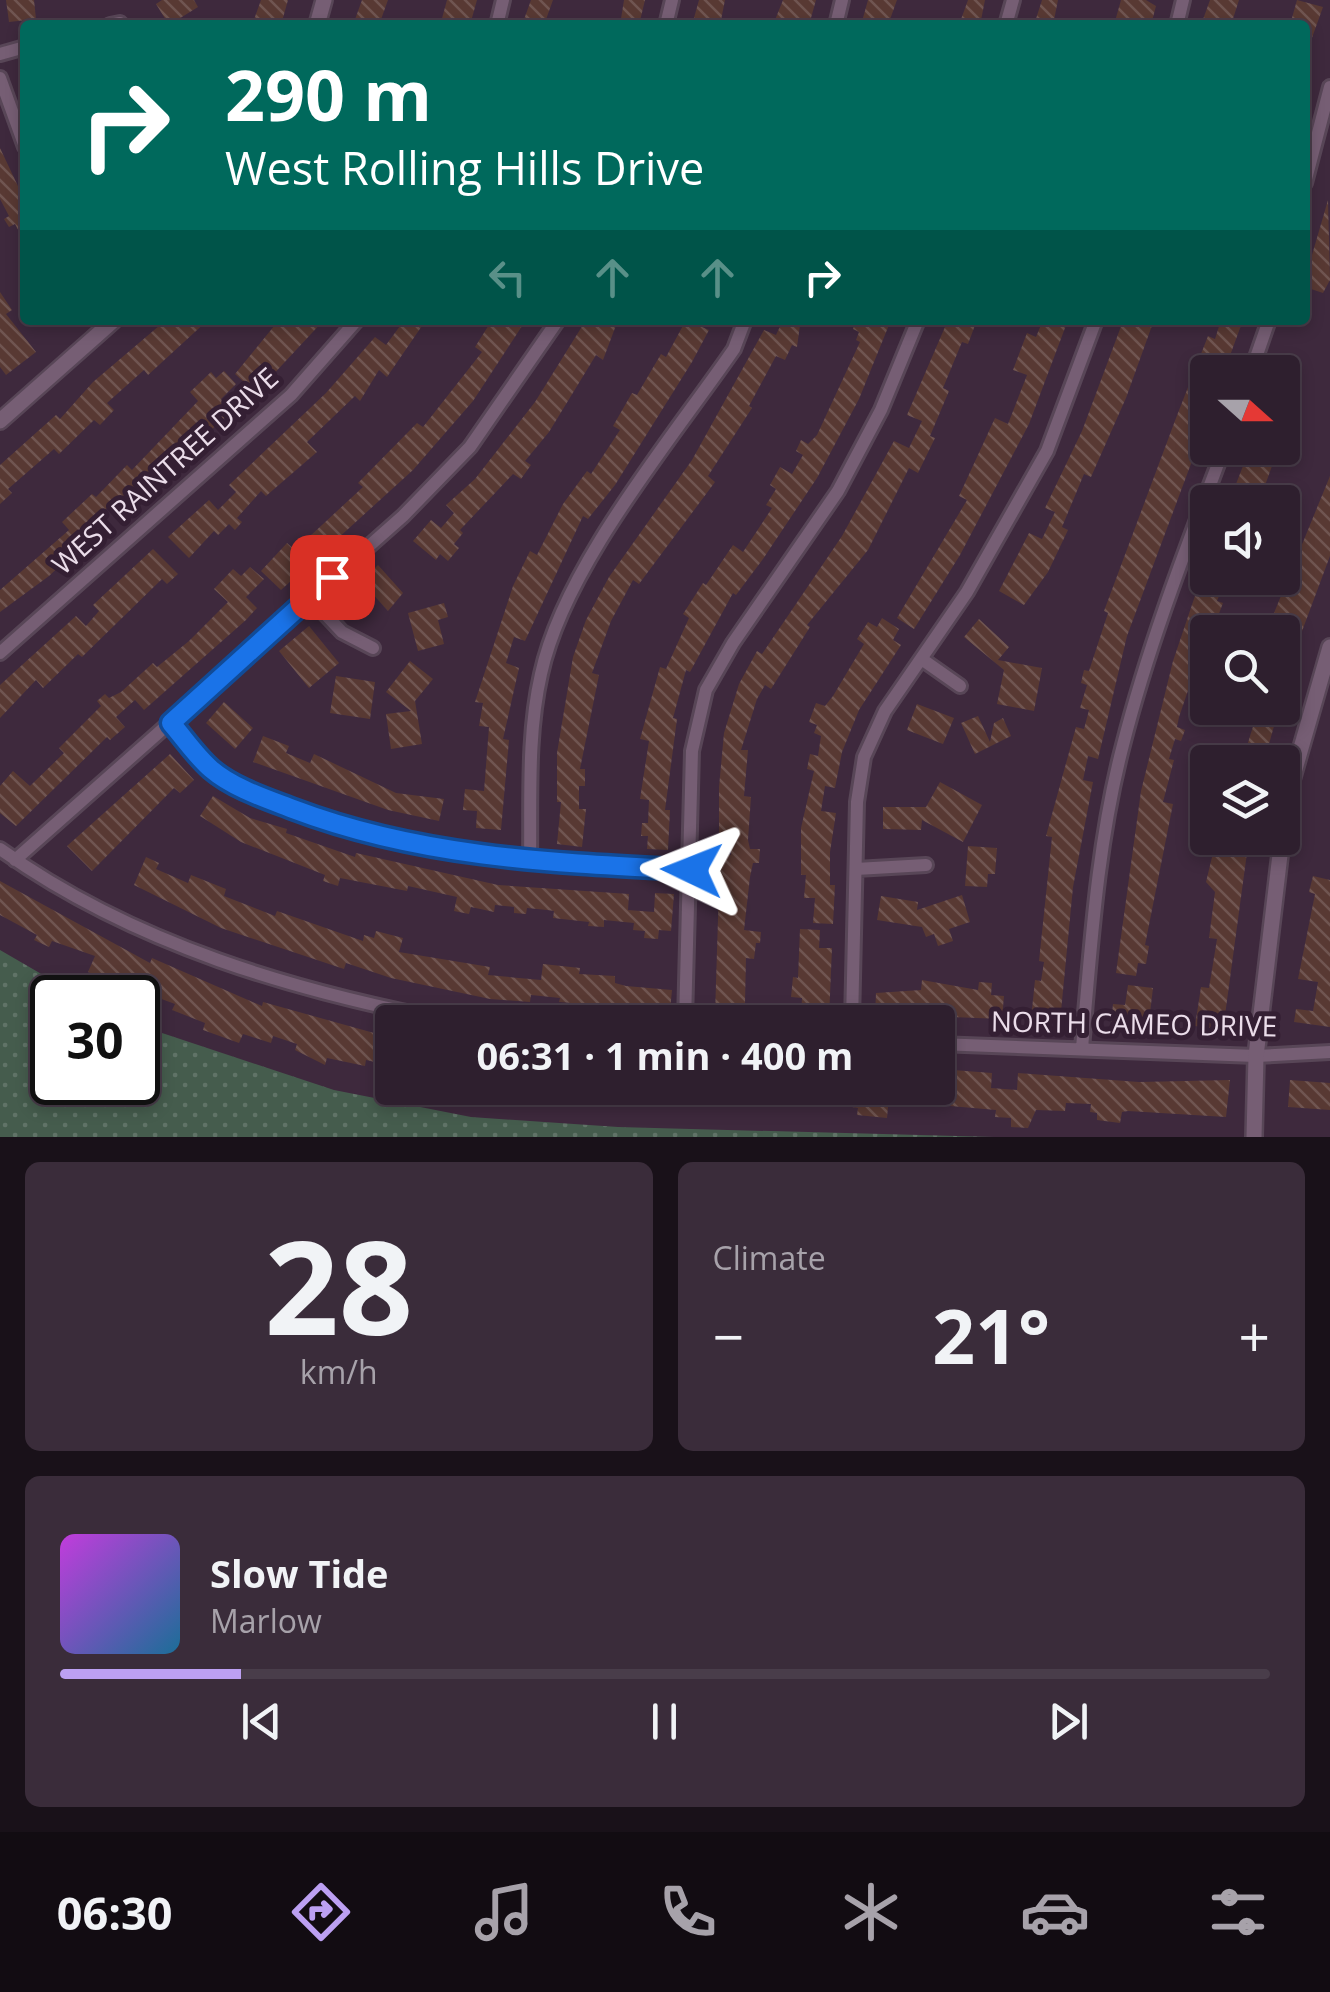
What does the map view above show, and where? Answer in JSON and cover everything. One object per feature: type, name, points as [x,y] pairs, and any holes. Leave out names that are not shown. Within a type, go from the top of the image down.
[{"type":"street","points":[[0,78],[20,133]]},
{"type":"street","points":[[1310,164],[1330,86]]},
{"type":"street","points":[[2,414],[108,325]]},
{"type":"street","name":"WEST RAINTREE DRIVE","points":[[0,652],[290,395],[353,325]]},
{"type":"street","points":[[14,860],[403,516],[470,447],[555,325]]},
{"type":"street","points":[[530,863],[532,726],[541,671],[558,618],[586,563],[734,349],[743,325]]},
{"type":"street","points":[[687,1005],[692,752],[706,690],[732,643],[838,491],[880,410],[916,325]]},
{"type":"street","points":[[852,1005],[857,802],[864,756],[885,711],[923,660],[1047,451],[1094,325]]},
{"type":"street","points":[[1257,355],[1267,325]]},
{"type":"street","points":[[1082,1048],[1095,899],[1122,748],[1157,624],[1218,465]]},
{"type":"street","points":[[308,597],[342,632],[373,648]]},
{"type":"street","points":[[1300,749],[1330,647]]},
{"type":"street","points":[[923,660],[960,686]]},
{"type":"street","points":[[171,723],[213,770],[260,796],[322,820],[410,845],[530,863],[692,870]]},
{"type":"street","points":[[0,850],[143,929],[222,962],[308,992],[375,1006]]},
{"type":"street","points":[[1254,1137],[1256,1056],[1280,855]]},
{"type":"street","points":[[856,869],[926,864]]},
{"type":"street","name":"NORTH CAMEO DRIVE","points":[[955,1044],[1256,1056],[1330,1052]]},
{"type":"green space","points":[[0,950],[43,975],[30,975],[30,1105],[160,1105],[160,1032],[334,1090],[375,1098],[375,1105],[410,1105],[471,1117],[618,1127],[994,1137],[0,1137]]},
{"type":"building","points":[[6,0],[34,0],[36,19],[9,22]]},
{"type":"building","points":[[162,0],[194,0],[198,7],[177,20],[166,20],[156,4]]},
{"type":"building","points":[[261,0],[288,0],[282,20],[254,20]]},
{"type":"building","points":[[362,0],[388,0],[381,20],[355,20]]},
{"type":"building","points":[[447,0],[477,0],[471,20],[442,20]]},
{"type":"building","points":[[531,0],[553,0],[546,20],[524,20]]},
{"type":"building","points":[[624,0],[645,0],[640,20],[621,20]]},
{"type":"building","points":[[699,0],[725,0],[721,20],[693,20]]},
{"type":"building","points":[[783,0],[816,0],[810,20],[775,20]]},
{"type":"building","points":[[868,0],[897,0],[890,20],[862,20]]},
{"type":"building","points":[[968,0],[985,0],[981,20],[961,20]]},
{"type":"building","points":[[1042,0],[1058,0],[1054,20],[1036,20]]},
{"type":"building","points":[[1121,0],[1146,0],[1156,6],[1152,20],[1115,20]]},
{"type":"building","points":[[1210,0],[1239,0],[1233,20],[1203,20]]},
{"type":"building","points":[[1297,0],[1323,7],[1310,43],[1310,20],[1291,20]]},
{"type":"building","points":[[0,148],[20,190],[20,234],[15,224],[9,227],[4,219],[9,216],[0,199]]},
{"type":"building","points":[[1328,200],[1330,280],[1323,293],[1310,289],[1310,262]]},
{"type":"building","points":[[0,292],[12,310],[6,314],[36,352],[6,375],[0,367]]},
{"type":"building","points":[[160,325],[203,325],[148,375],[144,370],[107,403],[114,410],[100,425],[94,420],[59,454],[54,449],[8,489],[12,493],[0,504],[0,465],[56,415],[60,419],[93,382]]},
{"type":"building","points":[[275,325],[319,325],[256,393],[235,374]]},
{"type":"building","points":[[423,325],[387,377],[379,370],[360,401],[355,396],[307,442],[317,452],[266,496],[261,491],[237,518],[242,522],[235,530],[229,524],[218,535],[214,531],[189,558],[168,537],[209,500],[218,510],[236,492],[229,485],[326,393],[375,337],[386,345],[400,326]]},
{"type":"building","points":[[489,325],[523,325],[473,401],[413,470],[281,590],[261,571],[287,543],[295,550],[363,487],[358,483],[417,423],[423,427],[482,352],[475,347]]},
{"type":"building","points":[[583,325],[616,325],[603,360],[596,355],[549,432],[525,461],[531,465],[521,479],[513,474],[460,530],[463,533],[454,544],[459,548],[448,561],[440,554],[436,560],[413,541],[431,520],[441,528],[454,513],[446,505],[475,479],[535,402]]},
{"type":"building","points":[[683,325],[709,330],[615,485],[588,519],[583,516],[525,641],[514,637],[506,663],[519,668],[503,739],[509,740],[501,830],[476,828],[477,811],[463,810],[465,789],[484,791],[489,727],[479,726],[483,703],[475,702],[513,586],[530,551],[537,555],[563,504],[587,471],[591,474],[620,430],[613,426],[632,393],[637,395],[661,354],[666,357]]},
{"type":"building","points":[[781,325],[800,325],[797,347],[792,345],[785,360],[776,356],[749,406],[752,408],[708,476],[715,482],[639,584],[633,580],[611,621],[592,673],[599,675],[580,769],[585,769],[585,786],[579,786],[579,809],[586,809],[582,847],[557,844],[561,802],[557,802],[557,753],[573,657],[586,620],[609,577],[692,460],[764,330],[776,335]]},
{"type":"building","points":[[854,325],[889,325],[859,399],[817,478],[763,559],[736,595],[733,593],[690,672],[686,670],[673,718],[677,719],[665,810],[670,810],[668,850],[647,849],[648,836],[641,836],[642,823],[648,823],[649,800],[640,799],[649,741],[640,739],[660,667],[666,669],[689,618],[683,614],[703,583],[706,585],[733,545],[743,552],[772,508],[766,505],[776,489],[770,485],[780,467],[792,474],[803,455],[796,451],[801,440],[808,444],[817,435],[860,342],[856,340],[859,332],[853,329]]},
{"type":"building","points":[[946,325],[975,325],[968,344],[962,342],[943,388],[949,391],[930,436],[935,438],[918,473],[909,468],[868,550],[807,625],[810,627],[771,689],[765,685],[757,699],[741,750],[748,750],[744,796],[751,797],[748,840],[750,849],[760,849],[759,863],[753,863],[750,877],[744,930],[761,932],[760,943],[756,943],[754,959],[746,958],[745,1003],[715,1005],[720,854],[731,855],[732,834],[719,833],[719,787],[724,733],[739,684],[757,651],[762,654],[842,536],[894,441],[909,448],[922,421],[907,415]]},
{"type":"building","points":[[1041,325],[1066,325],[1029,424],[960,555],[914,629],[897,618],[967,500],[959,496],[995,418],[1008,424],[1027,375],[1013,370],[1027,333],[1036,337]]},
{"type":"building","points":[[1122,325],[1152,325],[1091,477],[1084,474],[1062,527],[1068,530],[1048,572],[1024,605],[999,591],[1029,533],[1042,539],[1055,512],[1045,508],[1082,431]]},
{"type":"building","points":[[1219,325],[1241,325],[1230,355],[1201,355],[1208,336],[1215,339]]},
{"type":"building","points":[[224,371],[236,384],[221,399],[232,411],[120,513],[111,504],[92,523],[98,530],[49,576],[0,612],[0,590],[69,530],[62,522],[92,494],[96,497],[127,465],[132,470],[198,401],[190,392],[211,372],[216,378]]},
{"type":"building","points":[[1190,382],[1191,465],[1127,636],[1098,759],[1088,756],[1083,780],[1093,782],[1073,887],[1060,1022],[1031,1019],[1035,980],[1041,981],[1044,962],[1039,961],[1052,837],[1046,836],[1076,727],[1084,729],[1089,710],[1080,708],[1087,685],[1081,683],[1084,670],[1089,671],[1108,613],[1104,611]]},
{"type":"building","points":[[1243,465],[1272,466],[1265,485],[1236,485]]},
{"type":"building","points":[[1330,476],[1330,556],[1300,637],[1300,615],[1273,615],[1281,595],[1300,595],[1300,549]]},
{"type":"building","points":[[153,549],[178,574],[167,584],[162,579],[82,657],[78,654],[43,688],[36,680],[0,718],[0,685],[76,616],[86,626],[99,611],[93,605]]},
{"type":"building","points":[[378,565],[403,593],[388,611],[361,581]]},
{"type":"building","points":[[250,567],[264,579],[246,597],[257,608],[246,620],[144,710],[135,700],[116,717],[125,727],[110,740],[107,737],[16,826],[0,813],[0,786],[13,771],[30,786],[64,753],[59,748],[101,706],[97,701],[105,694],[109,698],[121,692],[153,663],[157,667],[189,641],[228,602],[214,589],[233,569],[241,576]]},
{"type":"building","points":[[1195,595],[1219,595],[1217,601],[1223,603],[1218,615],[1190,615],[1190,685],[1177,727],[1185,730],[1181,741],[1175,739],[1169,759],[1174,760],[1163,802],[1173,804],[1145,945],[1149,946],[1146,964],[1138,963],[1136,976],[1116,973],[1141,791],[1173,661]]},
{"type":"building","points":[[444,603],[448,617],[438,620],[444,644],[418,651],[408,613]]},
{"type":"building","points":[[882,618],[899,629],[893,640],[901,645],[859,710],[842,752],[835,788],[825,786],[821,811],[836,813],[830,852],[830,885],[835,885],[833,924],[813,923],[815,898],[804,898],[806,875],[801,875],[801,828],[814,771],[807,769],[810,754],[818,756],[821,736],[814,733],[817,725],[809,722],[816,703],[825,706],[864,644],[857,639],[868,622],[877,627]]},
{"type":"building","points":[[979,619],[1009,647],[998,660],[1042,668],[1034,711],[997,704],[1004,670],[964,637]]},
{"type":"building","points":[[309,626],[339,663],[309,688],[279,651]]},
{"type":"building","points":[[410,661],[433,679],[415,701],[422,744],[391,749],[386,714],[411,711],[386,692]]},
{"type":"building","points":[[336,676],[375,682],[370,719],[330,713]]},
{"type":"building","points":[[224,702],[253,728],[235,749],[206,723]]},
{"type":"building","points":[[917,704],[954,718],[943,744],[907,730]]},
{"type":"building","points":[[978,716],[990,742],[994,723],[1003,718],[1011,736],[975,754],[961,723]]},
{"type":"building","points":[[1253,725],[1274,725],[1269,745],[1247,745]]},
{"type":"building","points":[[263,736],[289,746],[286,753],[310,763],[314,754],[396,793],[444,799],[439,821],[388,810],[253,762]]},
{"type":"building","points":[[170,754],[194,780],[180,793],[174,788],[92,871],[67,846]]},
{"type":"building","points":[[940,782],[982,805],[963,842],[922,820],[921,830],[883,829],[883,807],[926,807]]},
{"type":"building","points":[[213,796],[250,818],[355,857],[356,853],[498,885],[629,894],[628,910],[654,912],[655,893],[674,894],[671,931],[659,930],[658,939],[644,938],[645,931],[633,930],[634,923],[604,920],[604,927],[588,926],[589,922],[553,918],[554,911],[527,908],[526,914],[514,913],[514,907],[495,905],[494,912],[471,907],[469,914],[454,911],[457,897],[408,886],[407,891],[340,878],[338,886],[323,881],[325,875],[241,842],[200,816]]},
{"type":"building","points":[[968,846],[997,848],[995,874],[988,874],[987,887],[965,886]]},
{"type":"building","points":[[1213,855],[1247,855],[1223,1030],[1195,1026],[1201,987],[1209,988],[1217,939],[1209,938],[1215,892],[1206,882]]},
{"type":"building","points":[[146,857],[159,863],[156,869],[188,883],[191,875],[226,889],[224,896],[275,916],[277,911],[363,941],[364,935],[374,938],[376,931],[403,938],[399,952],[490,967],[488,975],[541,980],[543,964],[580,968],[579,974],[615,976],[615,983],[626,986],[672,990],[671,1005],[596,1005],[531,995],[530,1002],[490,999],[391,978],[346,963],[344,969],[221,928],[134,885]]},
{"type":"building","points":[[1313,876],[1330,880],[1330,1027],[1294,1022],[1296,1009],[1313,1011],[1318,982],[1298,979],[1315,894],[1309,892]]},
{"type":"building","points":[[0,881],[150,963],[152,958],[262,1006],[263,1002],[375,1033],[375,1062],[366,1060],[365,1066],[327,1058],[325,1065],[295,1050],[297,1044],[273,1036],[271,1043],[243,1034],[239,1043],[203,1030],[205,1023],[172,1010],[175,1004],[160,998],[160,975],[95,975],[88,972],[95,956],[52,941],[49,947],[34,940],[37,935],[0,915]]},
{"type":"building","points":[[962,895],[970,922],[949,929],[953,941],[938,946],[934,934],[926,937],[922,927],[877,920],[881,896],[918,902],[917,910]]},
{"type":"building","points":[[800,929],[820,930],[819,948],[832,948],[830,1005],[802,1005],[802,998],[791,997],[793,977],[798,978]]},
{"type":"building","points":[[922,980],[978,990],[979,982],[992,983],[991,995],[1004,996],[1002,1019],[955,1017],[955,1005],[875,1005],[876,993],[921,990]]},
{"type":"building","points":[[1128,985],[1153,988],[1150,1013],[1144,1012],[1143,1026],[1111,1023],[1113,1004],[1125,1005]]},
{"type":"building","points":[[955,1070],[992,1073],[991,1088],[1017,1090],[1018,1073],[1139,1082],[1230,1080],[1226,1117],[1128,1111],[1122,1112],[1120,1123],[1097,1120],[1097,1113],[1090,1112],[1091,1104],[1066,1103],[1065,1111],[1036,1110],[1028,1128],[1011,1127],[1011,1118],[995,1117],[996,1110],[950,1106],[955,1105]]},
{"type":"building","points":[[1290,1080],[1330,1083],[1330,1110],[1288,1107]]},
{"type":"building","points":[[716,1105],[781,1105],[781,1107]]},
{"type":"building","points":[[840,1105],[925,1105],[888,1107],[887,1118],[857,1115],[858,1108]]},
{"type":"route","points":[[332,577],[171,723],[213,770],[260,796],[322,820],[410,845],[530,863],[692,870]]}]
